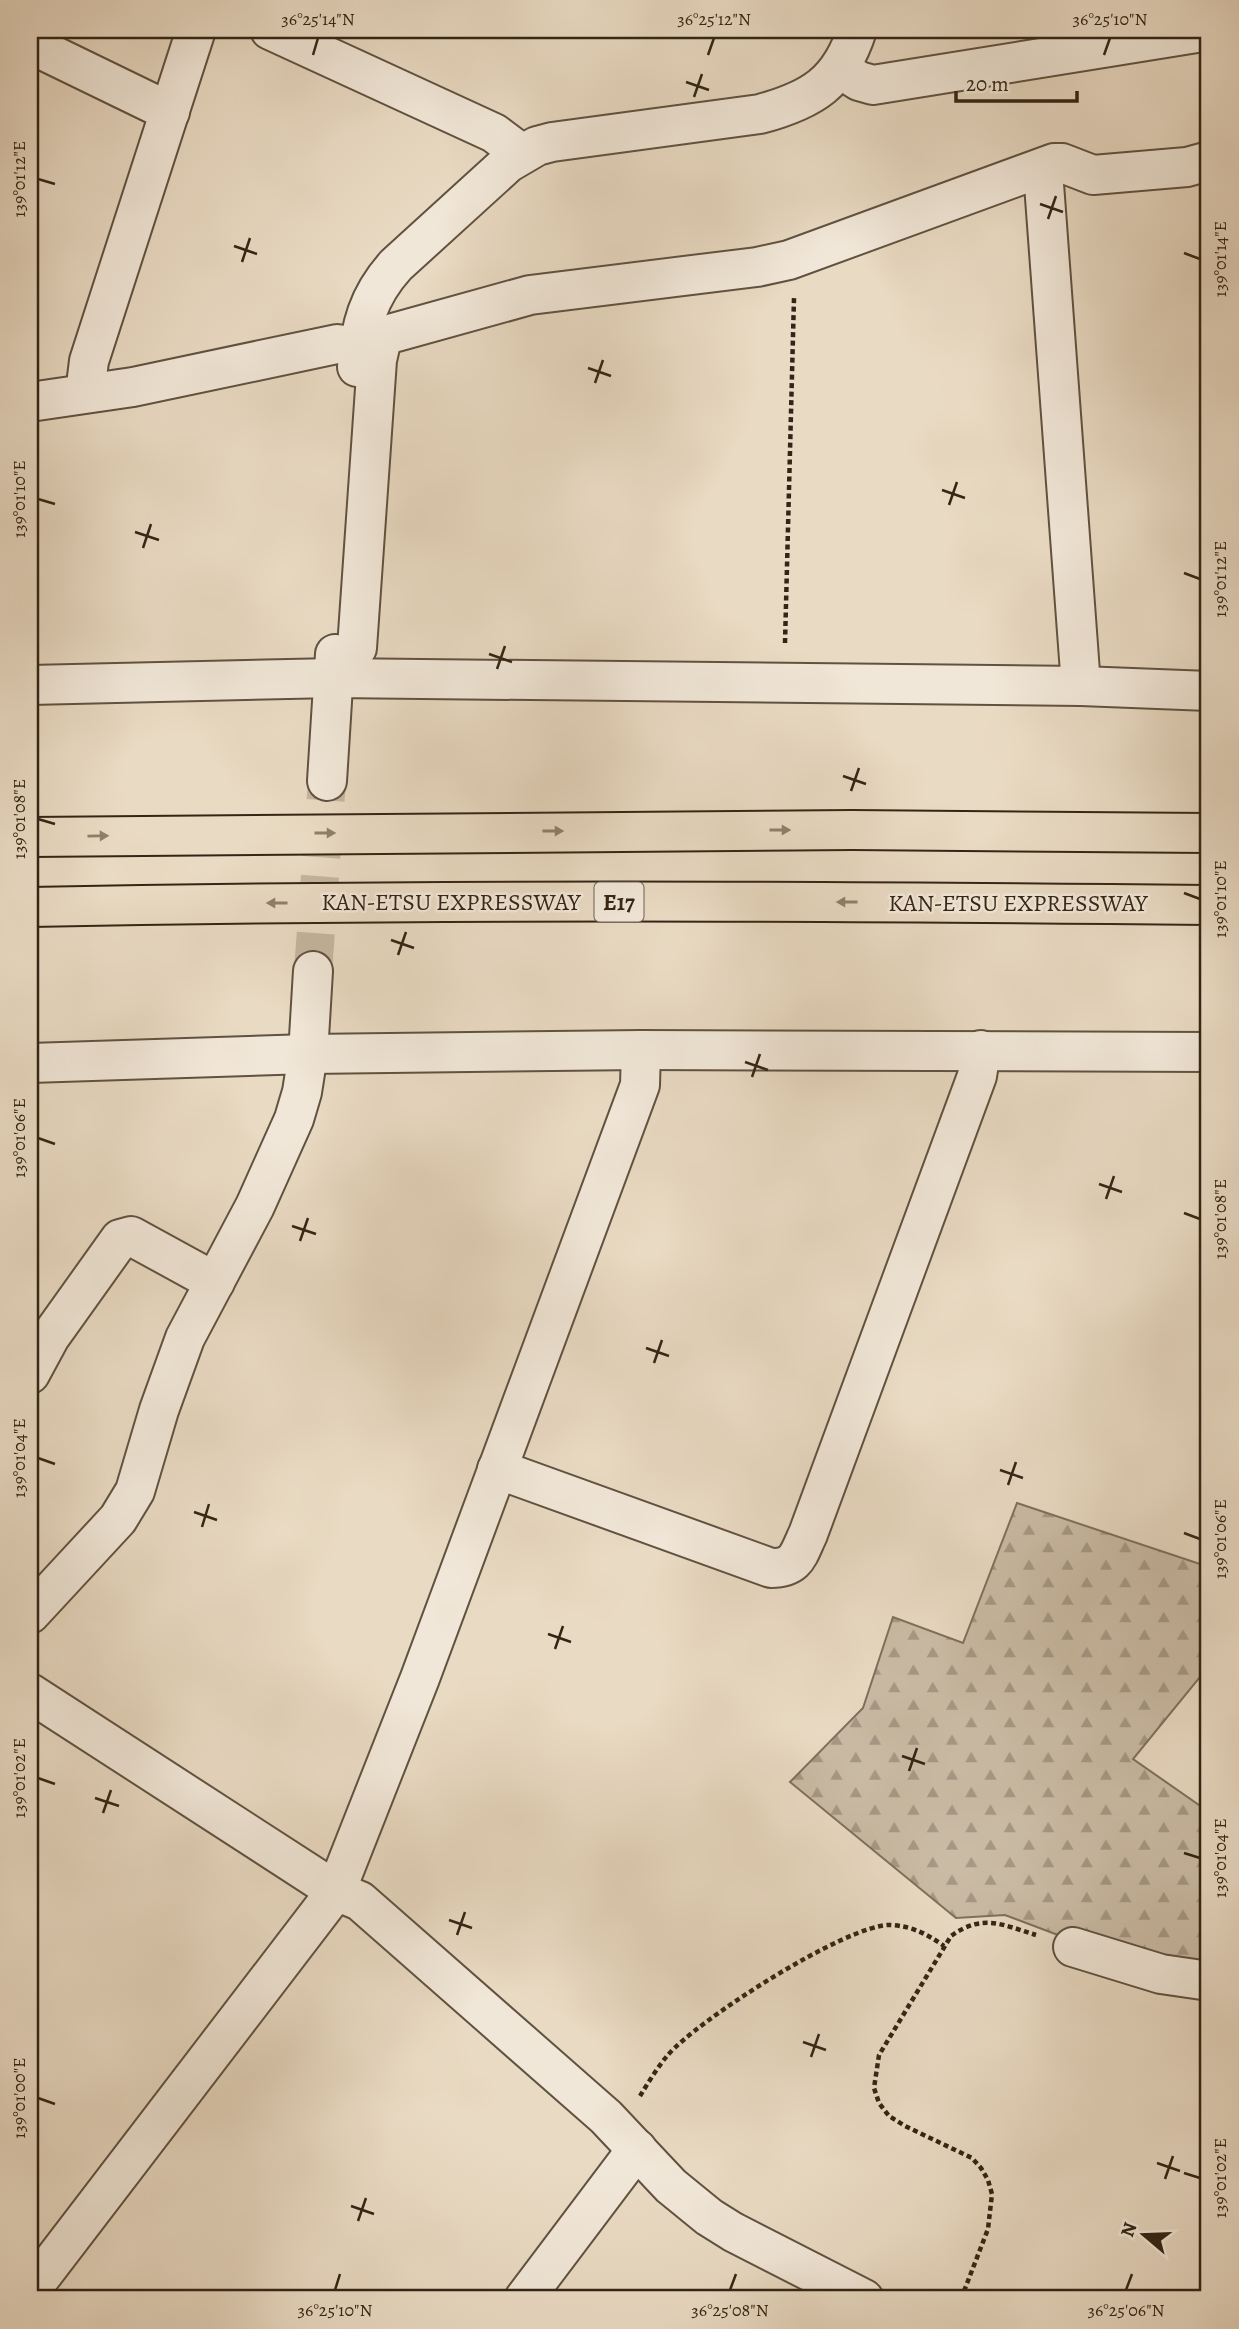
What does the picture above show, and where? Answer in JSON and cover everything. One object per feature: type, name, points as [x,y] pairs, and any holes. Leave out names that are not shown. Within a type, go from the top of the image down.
[{"type":"highway","points":[[30,837],[852,830],[1209,833]]},
{"type":"highway","name":"KAN-ETSU EXPRESSWAY","points":[[30,907],[318,903],[850,902],[1209,905]]},
{"type":"street","points":[[92,392],[87,377],[89,362],[196,30]]},
{"type":"street","points":[[270,30],[494,133],[522,154]]},
{"type":"street","points":[[327,781],[359,346],[364,320],[381,282],[495,173],[522,154],[552,142],[771,111],[803,100],[823,88],[840,69],[858,30]]},
{"type":"street","points":[[840,69],[859,81],[873,85],[1209,31]]},
{"type":"street","points":[[30,44],[170,112]]},
{"type":"street","points":[[357,648],[377,360],[382,338],[530,295],[757,267],[789,260],[1054,163],[1062,163],[1093,175],[1187,167],[1209,161]]},
{"type":"street","points":[[1044,184],[1081,685]]},
{"type":"street","points":[[30,402],[133,387],[337,344],[359,346]]},
{"type":"street","points":[[30,685],[334,678],[1081,685],[1209,691]]},
{"type":"street","points":[[30,1614],[128,1505],[142,1472],[159,1410],[185,1338],[255,1206],[286,1139],[302,1092],[313,971]]},
{"type":"street","points":[[30,2291],[337,1891],[420,1678],[640,1085],[641,1050]]},
{"type":"street","points":[[30,1063],[307,1054],[641,1050],[1209,1052]]},
{"type":"street","points":[[497,1469],[771,1567],[785,1568],[796,1560],[808,1534],[977,1076],[981,1050]]},
{"type":"street","points":[[30,1374],[50,1337],[120,1239],[131,1236],[215,1282]]},
{"type":"street","points":[[30,1693],[337,1891],[360,1901],[606,2117],[671,2186],[733,2232],[864,2299]]},
{"type":"street","points":[[1073,1947],[1161,1974],[1209,1981]]},
{"type":"street","points":[[524,2299],[637,2148]]},
{"type":"path","points":[[784,682],[794,292]]},
{"type":"path","points":[[961,2299],[988,2229],[992,2194],[988,2180],[972,2158],[889,2116],[879,2103],[874,2088],[879,2055],[944,1946],[951,1936],[967,1925],[983,1922],[1001,1924],[1073,1947]]},
{"type":"path","points":[[637,2148],[628,2118],[637,2100],[668,2055],[724,2008],[829,1945],[876,1926],[912,1927],[944,1946]]},
{"type":"green space","points":[[1017,1503],[1209,1567],[1209,1666],[1133,1759],[1209,1812],[1209,1981],[1161,1974],[1005,1915],[956,1918],[790,1782],[863,1708],[893,1617],[963,1643]]},
{"type":"tunnel","points":[[313,971],[327,781]]}]
